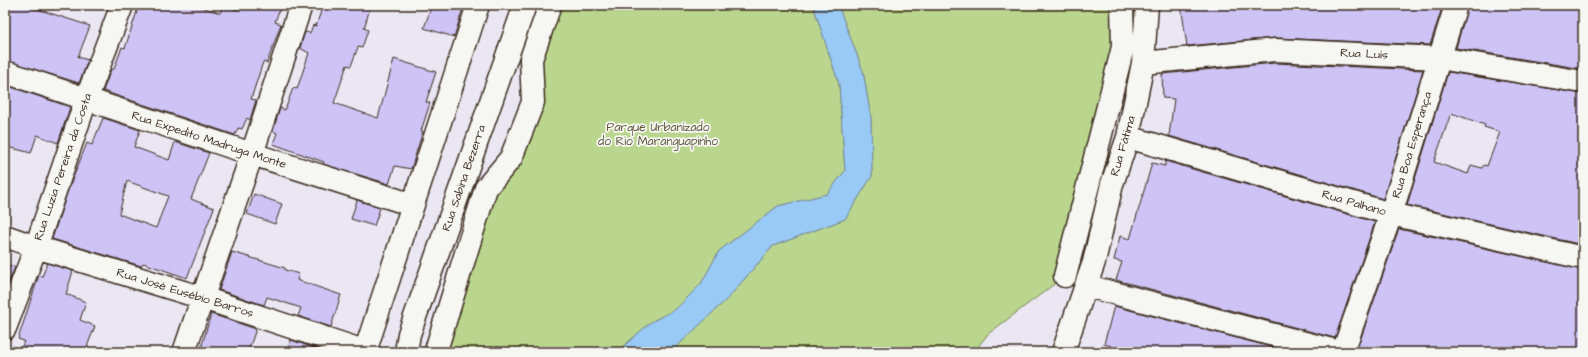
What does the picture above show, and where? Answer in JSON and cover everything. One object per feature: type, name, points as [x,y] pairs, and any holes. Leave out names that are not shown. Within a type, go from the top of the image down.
[{"type":"street","name":"Rua Luzia Pereira da Costa","points":[[5,328],[36,247],[86,100],[122,5]]},
{"type":"street","points":[[184,352],[301,5]]},
{"type":"street","points":[[365,352],[478,5]]},
{"type":"street","name":"Rua Sabina Bezerra","points":[[406,352],[409,334],[525,5]]},
{"type":"street","points":[[438,352],[437,347],[486,188],[511,158],[533,102],[530,59],[550,5]]},
{"type":"street","points":[[1065,276],[1124,48],[1122,5]]},
{"type":"street","name":"Rua Fátima","points":[[1063,352],[1094,262],[1112,184],[1128,137],[1143,63],[1146,5]]},
{"type":"street","name":"Rua Boa Esperança","points":[[1343,352],[1391,214],[1456,5]]},
{"type":"street","name":"Rua Luís","points":[[1143,63],[1275,50],[1439,58],[1583,82]]},
{"type":"street","name":"Rua Expedito Madruga Monte","points":[[5,72],[86,100],[413,205]]},
{"type":"street","name":"Rua Palhano","points":[[1128,137],[1391,214],[1583,258]]},
{"type":"street","name":"Rua José Eusébio Barros","points":[[5,236],[36,247],[203,298],[365,352]]},
{"type":"street","points":[[1086,286],[1339,352]]},
{"type":"green space","name":"Parque Urbanizado do Rio Maranguapinho","points":[[550,5],[813,5],[839,84],[845,171],[827,194],[778,206],[719,251],[701,284],[676,309],[651,322],[617,352],[438,352],[486,188],[511,158]]},
{"type":"green space","points":[[838,5],[1122,5],[1065,276],[988,334],[974,352],[671,352],[728,298],[773,246],[845,219],[872,176],[871,118],[863,71]]},
{"type":"water","points":[[813,5],[838,5],[863,71],[871,118],[872,176],[845,219],[773,246],[728,298],[671,352],[617,352],[651,322],[676,309],[701,284],[719,251],[778,206],[827,194],[845,171],[839,84]]},
{"type":"building","points":[[5,5],[25,5],[90,26],[78,57],[88,60],[79,83],[5,60]]},
{"type":"building","points":[[139,5],[195,5],[220,13],[223,6],[238,10],[240,5],[281,5],[275,22],[281,24],[267,63],[263,62],[251,99],[256,100],[250,120],[247,118],[242,129],[238,128],[235,135],[103,91],[111,69],[114,69],[122,47],[125,48]]},
{"type":"building","points":[[323,5],[371,5],[364,28],[368,30],[362,48],[358,47],[351,66],[347,65],[334,103],[378,118],[394,59],[436,72],[426,102],[430,103],[411,169],[395,166],[389,184],[323,164],[324,162],[273,144],[277,133],[273,131],[280,108],[285,110],[293,88],[297,89],[309,53],[300,48],[305,32],[310,33],[313,25],[316,26]]},
{"type":"building","points":[[432,5],[464,5],[454,37],[424,28]]},
{"type":"building","points":[[1181,5],[1443,5],[1430,45],[1276,38],[1187,46]]},
{"type":"building","points":[[1468,5],[1583,5],[1583,69],[1456,48]]},
{"type":"building","points":[[1275,63],[1423,70],[1383,199],[1169,136],[1174,99],[1163,98],[1162,74]]},
{"type":"building","points":[[1448,72],[1583,94],[1583,245],[1407,205]],"holes":[[[1451,113],[1485,125],[1484,127],[1500,132],[1487,166],[1484,165],[1482,168],[1471,165],[1468,174],[1434,162]]]},
{"type":"building","points":[[5,85],[70,107],[58,143],[37,135],[31,153],[12,148],[5,148]]},
{"type":"building","points":[[103,118],[140,130],[134,147],[169,160],[175,142],[209,153],[191,199],[214,208],[187,278],[143,263],[141,266],[52,239],[67,193],[87,143],[92,145]],"holes":[[[127,181],[168,196],[156,228],[119,214]]]},
{"type":"building","points":[[1165,161],[1375,222],[1335,338],[1116,280],[1122,262],[1114,260],[1120,236],[1130,239],[1152,163],[1165,166]]},
{"type":"building","points":[[254,194],[282,204],[275,224],[247,214]]},
{"type":"building","points":[[357,200],[380,208],[374,226],[351,219]]},
{"type":"building","points":[[1399,229],[1583,270],[1583,352],[1356,352]]},
{"type":"building","points":[[232,252],[285,268],[285,270],[299,274],[297,280],[341,295],[331,327],[298,316],[301,308],[267,297],[264,305],[219,290]]},
{"type":"building","points":[[47,263],[73,271],[66,294],[86,302],[80,320],[95,326],[85,352],[20,352],[24,341],[18,339],[39,275],[42,277]]},
{"type":"building","points":[[5,264],[15,267],[7,287],[5,286]]},
{"type":"building","points":[[1114,306],[1290,352],[1109,352],[1111,346],[1104,344]]},
{"type":"building","points":[[211,314],[256,329],[248,352],[200,352]]},
{"type":"building","points":[[291,340],[323,351],[323,352],[287,352]]}]
